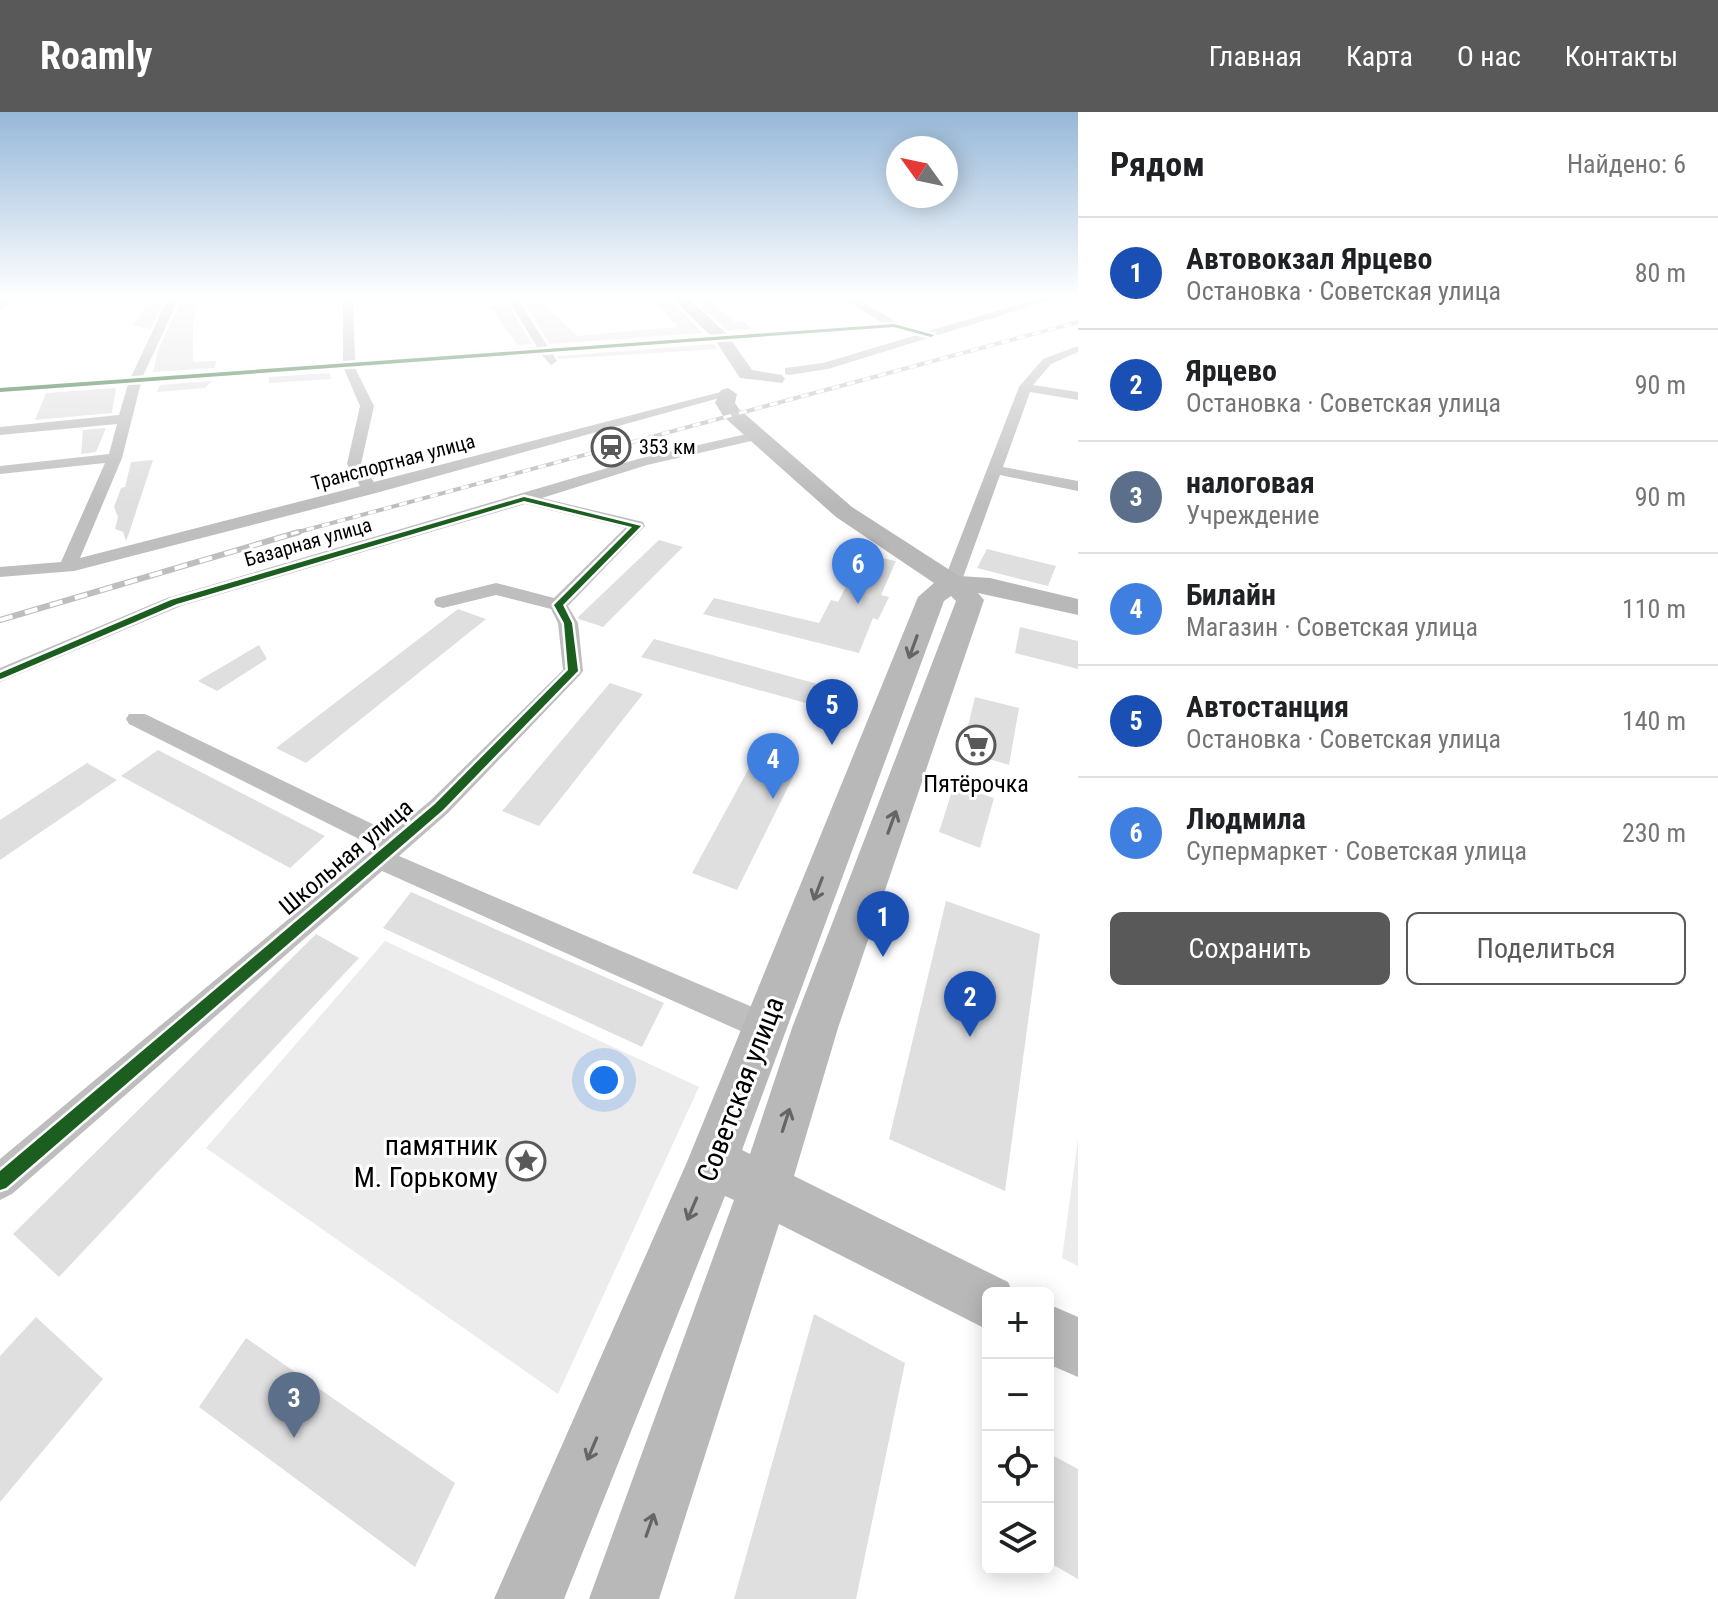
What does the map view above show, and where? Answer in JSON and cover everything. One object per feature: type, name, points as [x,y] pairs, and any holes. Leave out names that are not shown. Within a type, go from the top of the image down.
[{"type":"main road","points":[[740,365],[744,371]]},
{"type":"main road","points":[[767,365],[777,371]]},
{"type":"main road","points":[[744,371],[777,371]]},
{"type":"main road","points":[[744,371],[725,403],[731,413],[844,512],[952,583],[990,586],[1078,607]]},
{"type":"main road","points":[[728,394],[777,371]]},
{"type":"main road","name":"Советская улица","points":[[529,1599],[712,1162],[932,597],[952,583],[970,600],[815,1028],[624,1599]]},
{"type":"main road","points":[[712,1162],[982,1299]]},
{"type":"main road","points":[[1054,1336],[1078,1348]]},
{"type":"street","points":[[68,567],[115,458],[142,365]]},
{"type":"street","points":[[0,390],[369,365]]},
{"type":"street","points":[[777,371],[826,365]]},
{"type":"street","name":"Советская улица","points":[[952,583],[1025,387],[1042,365]]},
{"type":"street","points":[[349,367],[367,406],[354,464],[371,490]]},
{"type":"street","points":[[1025,387],[1078,396]]},
{"type":"street","name":"Транспортная улица","points":[[0,572],[68,567],[728,394]]},
{"type":"street","points":[[0,431],[125,419]]},
{"type":"street","name":"Базарная улица","points":[[0,676],[174,602],[643,462],[755,436]]},
{"type":"street","points":[[0,470],[115,458]]},
{"type":"street","points":[[996,470],[1078,486]]},
{"type":"street","name":"Базарная улица","points":[[524,499],[637,526],[558,605]]},
{"type":"street","points":[[443,602],[496,589],[558,605]]},
{"type":"street","name":"Школьная улица","points":[[0,1182],[439,807],[573,671],[568,623],[558,605]]},
{"type":"street","points":[[137,719],[386,851],[765,1027]]},
{"type":"shaded area","points":[[385,941],[699,1087],[558,1394],[206,1148]]},
{"type":"shaded area","points":[[1078,1139],[1078,1266],[1062,1258]]},
{"type":"building","points":[[155,365],[215,365],[215,368],[153,372]]},
{"type":"building","points":[[330,373],[331,379],[269,383],[269,377]]},
{"type":"building","points":[[212,381],[205,388],[157,392],[160,385]]},
{"type":"building","points":[[116,388],[112,413],[35,420],[46,393]]},
{"type":"building","points":[[106,428],[96,452],[81,454],[83,430]]},
{"type":"building","points":[[153,460],[126,541],[123,532],[115,529],[118,517],[114,507],[121,488],[125,487],[131,462]]},
{"type":"building","points":[[659,540],[683,547],[603,627],[579,619],[578,617]]},
{"type":"building","points":[[987,549],[1056,566],[1048,586],[977,568]]},
{"type":"building","points":[[863,554],[896,561],[881,595],[889,597],[878,620],[873,618],[859,653],[703,614],[714,598],[819,623],[831,600],[838,602]]},
{"type":"building","points":[[458,609],[486,619],[306,763],[276,748]]},
{"type":"building","points":[[1020,627],[1078,641],[1078,669],[1015,653]]},
{"type":"building","points":[[654,639],[836,689],[827,709],[641,657]]},
{"type":"building","points":[[259,645],[267,659],[217,691],[198,681]]},
{"type":"building","points":[[610,683],[643,694],[539,826],[502,811]]},
{"type":"building","points":[[975,697],[1019,708],[1009,765],[962,751]]},
{"type":"building","points":[[158,750],[325,836],[290,868],[121,776]]},
{"type":"building","points":[[755,757],[796,771],[737,890],[692,873]]},
{"type":"building","points":[[87,763],[117,780],[0,860],[0,820]]},
{"type":"building","points":[[954,785],[994,798],[980,848],[939,832]]},
{"type":"building","points":[[411,892],[664,1003],[642,1047],[383,928]]},
{"type":"building","points":[[946,901],[1040,934],[1005,1191],[889,1139]]},
{"type":"building","points":[[316,934],[359,958],[59,1277],[13,1234]]},
{"type":"building","points":[[814,1314],[905,1363],[856,1599],[734,1599]]},
{"type":"building","points":[[36,1317],[103,1379],[0,1502],[0,1356]]},
{"type":"building","points":[[246,1338],[455,1483],[415,1567],[199,1407]]},
{"type":"building","points":[[1054,1456],[1078,1469],[1078,1579],[1054,1565]]},
{"type":"railway","points":[[291,534],[917,365]]},
{"type":"railway","points":[[0,620],[299,532]]},
{"type":"cycle path","points":[[0,390],[338,365]]},
{"type":"cycle path","points":[[0,676],[174,602],[524,499],[637,526]]},
{"type":"cycle path","points":[[0,1182],[439,807],[573,671],[568,623],[558,605],[637,526]]},
{"type":"place","name":"353 км","points":[[611,447]]},
{"type":"place","name":"Людмила","points":[[858,604]]},
{"type":"place","name":"Автостанция","points":[[832,745]]},
{"type":"place","name":"Пятёрочка","points":[[976,745]]},
{"type":"place","name":"Билайн","points":[[773,799]]},
{"type":"place","name":"Автовокзал Ярцево","points":[[883,957]]},
{"type":"place","name":"Ярцево","points":[[970,1037]]},
{"type":"place","name":"памятник М. Горькому","points":[[526,1161]]},
{"type":"place","name":"налоговая","points":[[294,1438]]}]
